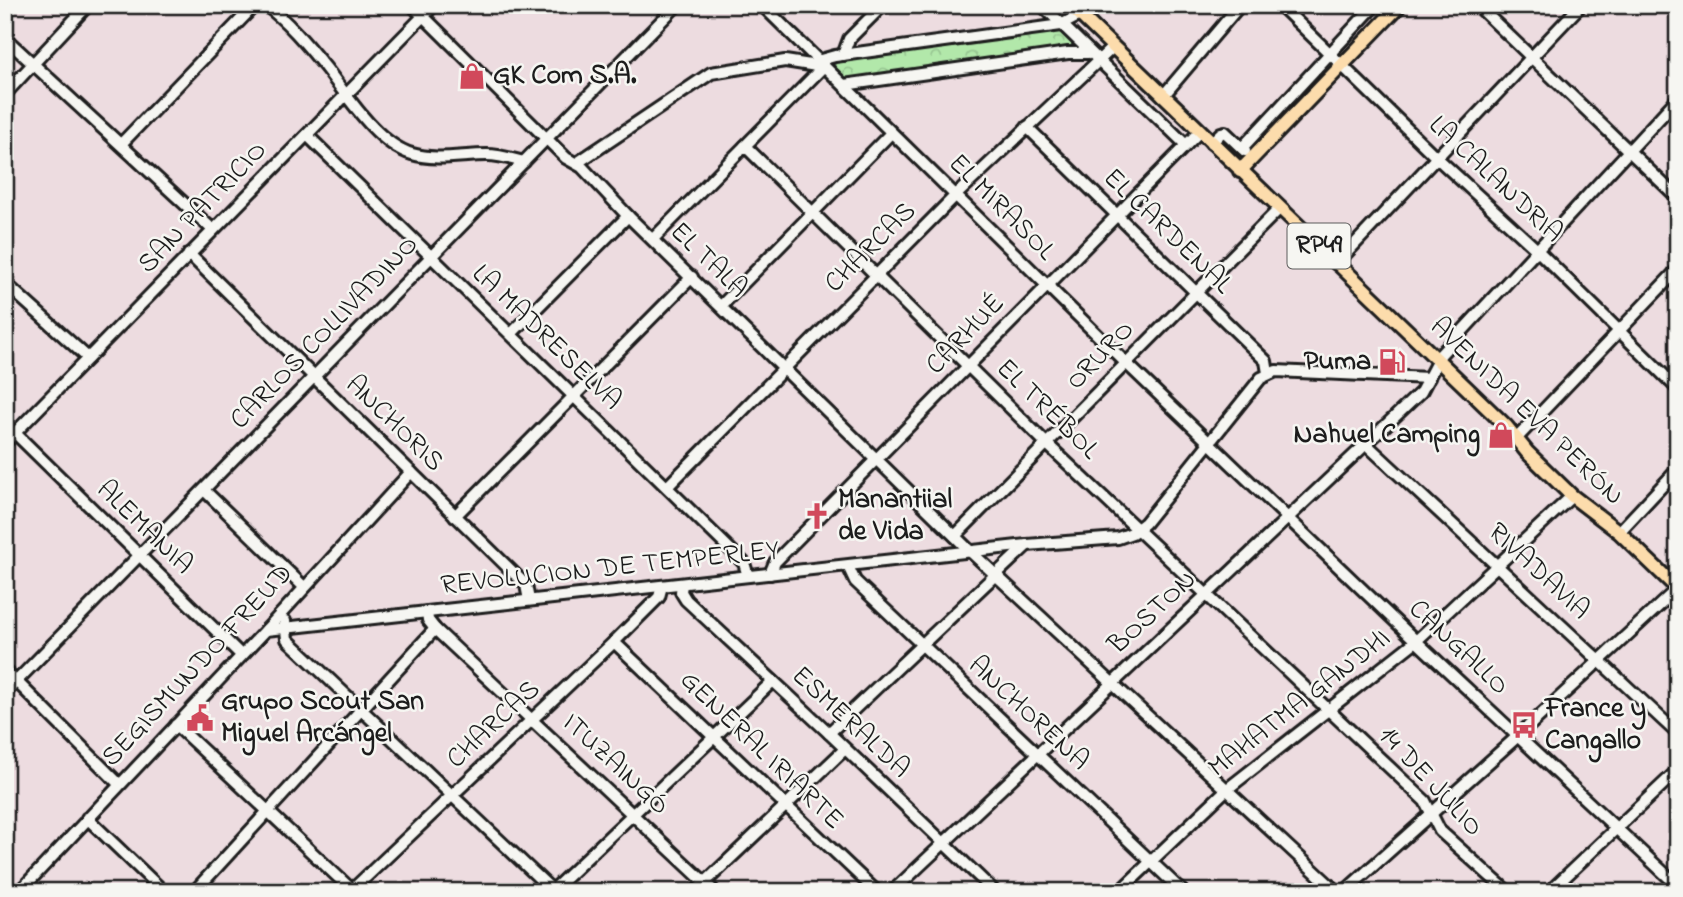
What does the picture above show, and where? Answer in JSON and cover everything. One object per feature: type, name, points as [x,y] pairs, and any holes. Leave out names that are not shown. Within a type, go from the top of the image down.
[{"type":"main road","name":"AVENIDA EVA PERÓN","points":[[1070,5],[1517,438],[1527,452],[1572,496],[1619,532],[1677,589]]},
{"type":"main road","points":[[1240,171],[1400,5]]},
{"type":"street","points":[[5,93],[88,5]]},
{"type":"street","points":[[121,144],[255,5]]},
{"type":"street","points":[[265,5],[319,59],[346,97],[378,132],[409,153],[452,157],[495,156],[524,162]]},
{"type":"street","name":"EL TALA","points":[[412,5],[566,158],[577,163],[971,552],[1337,892]]},
{"type":"street","name":"SAN PATRICIO","points":[[5,443],[433,5]]},
{"type":"street","name":"CARLOS COLLIVADINO","points":[[5,693],[677,5]]},
{"type":"street","name":"EL MIRASOL","points":[[762,5],[1209,442]]},
{"type":"street","points":[[843,55],[849,39],[883,5]]},
{"type":"street","points":[[1042,5],[1185,145]]},
{"type":"street","points":[[1163,96],[1240,5]]},
{"type":"street","name":"LA CALANDRIA","points":[[1280,5],[1436,157],[1536,249],[1678,389]]},
{"type":"street","points":[[1242,148],[1376,5]]},
{"type":"street","points":[[1477,5],[1678,198]]},
{"type":"street","points":[[1336,264],[1581,5]]},
{"type":"street","points":[[653,239],[745,146],[820,64],[843,55],[1061,24],[1080,15]]},
{"type":"street","points":[[5,38],[213,230]]},
{"type":"street","name":"CHARCAS","points":[[667,487],[956,195],[1027,127],[1092,56],[1113,47]]},
{"type":"street","points":[[844,85],[1068,53],[1092,56]]},
{"type":"street","points":[[577,163],[711,73],[785,61],[820,64]]},
{"type":"street","name":"BOSTON","points":[[892,892],[1421,392],[1441,354],[1678,98]]},
{"type":"street","name":"EL CARDENAL","points":[[1027,127],[1266,361],[1268,373]]},
{"type":"street","name":"CARHUÉ","points":[[770,574],[775,562],[1199,132]]},
{"type":"street","points":[[1211,143],[1225,132],[1252,158]]},
{"type":"street","points":[[722,305],[891,133]]},
{"type":"street","name":"LA MADRESELVA","points":[[307,135],[744,563],[748,576]]},
{"type":"street","name":"EL TRÉBOL","points":[[745,146],[1046,444],[1139,529]]},
{"type":"street","name":"ORURO","points":[[955,536],[1279,209]]},
{"type":"street","points":[[511,334],[628,216]]},
{"type":"street","name":"ANCHORIS","points":[[189,254],[526,585],[529,600]]},
{"type":"street","points":[[1517,438],[1678,269]]},
{"type":"street","points":[[456,516],[692,277]]},
{"type":"street","points":[[5,283],[88,358]]},
{"type":"street","points":[[1139,529],[1261,378],[1268,373],[1276,371],[1429,378]]},
{"type":"street","name":"ALEMANIA","points":[[15,433],[242,655]]},
{"type":"street","name":"CANGALLO","points":[[1209,442],[1678,886]]},
{"type":"street","name":"RIVADAVIA","points":[[1366,443],[1678,734]]},
{"type":"street","points":[[1619,532],[1678,469]]},
{"type":"street","name":"SEGISMUNDO FREUD","points":[[19,892],[266,630],[411,471]]},
{"type":"street","points":[[204,490],[304,587]]},
{"type":"street","name":"MAHATMA GANDHI","points":[[1119,892],[1226,790],[1416,640],[1572,496]]},
{"type":"street","name":"REVOLUCION DE TEMPERLEY","points":[[266,630],[1027,545],[1118,538],[1139,529]]},
{"type":"street","name":"14 DE JULIO","points":[[1139,529],[1425,801],[1440,831],[1507,892]]},
{"type":"street","points":[[830,733],[1027,545]]},
{"type":"street","name":"ANCHORENA","points":[[848,566],[855,581],[1183,892]]},
{"type":"street","name":"ESMERALDA","points":[[681,584],[681,592],[686,600],[830,733],[995,892]]},
{"type":"street","name":"CHARCAS","points":[[352,891],[614,642],[659,597],[662,586]]},
{"type":"street","points":[[1344,892],[1677,589]]},
{"type":"street","points":[[284,610],[285,628],[290,643],[552,891],[773,681]]},
{"type":"street","name":"ITUZAINGÓ","points":[[427,612],[428,620],[435,629],[715,892]]},
{"type":"street","points":[[194,892],[435,629]]},
{"type":"street","name":"GENERAL IRIARTE","points":[[614,642],[877,892]]},
{"type":"street","points":[[5,670],[119,785]]},
{"type":"street","points":[[176,725],[352,891]]},
{"type":"street","points":[[695,892],[845,749]]},
{"type":"street","points":[[1549,892],[1678,769]]},
{"type":"street","points":[[87,818],[164,892]]},
{"type":"green space","points":[[1061,30],[1076,45],[1074,48],[851,80],[839,73],[834,65],[837,60]]},
{"type":"place","name":"GK Com S.A.","points":[[472,76]]},
{"type":"place","name":"Puma","points":[[1392,362]]},
{"type":"place","name":"Nahuel Camping","points":[[1501,435]]},
{"type":"place","name":"Manantiial de Vida","points":[[817,516]]},
{"type":"place","name":"Grupo Scout San Miguel Arcángel","points":[[200,718]]},
{"type":"place","name":"France y Cangallo","points":[[1524,725]]}]
